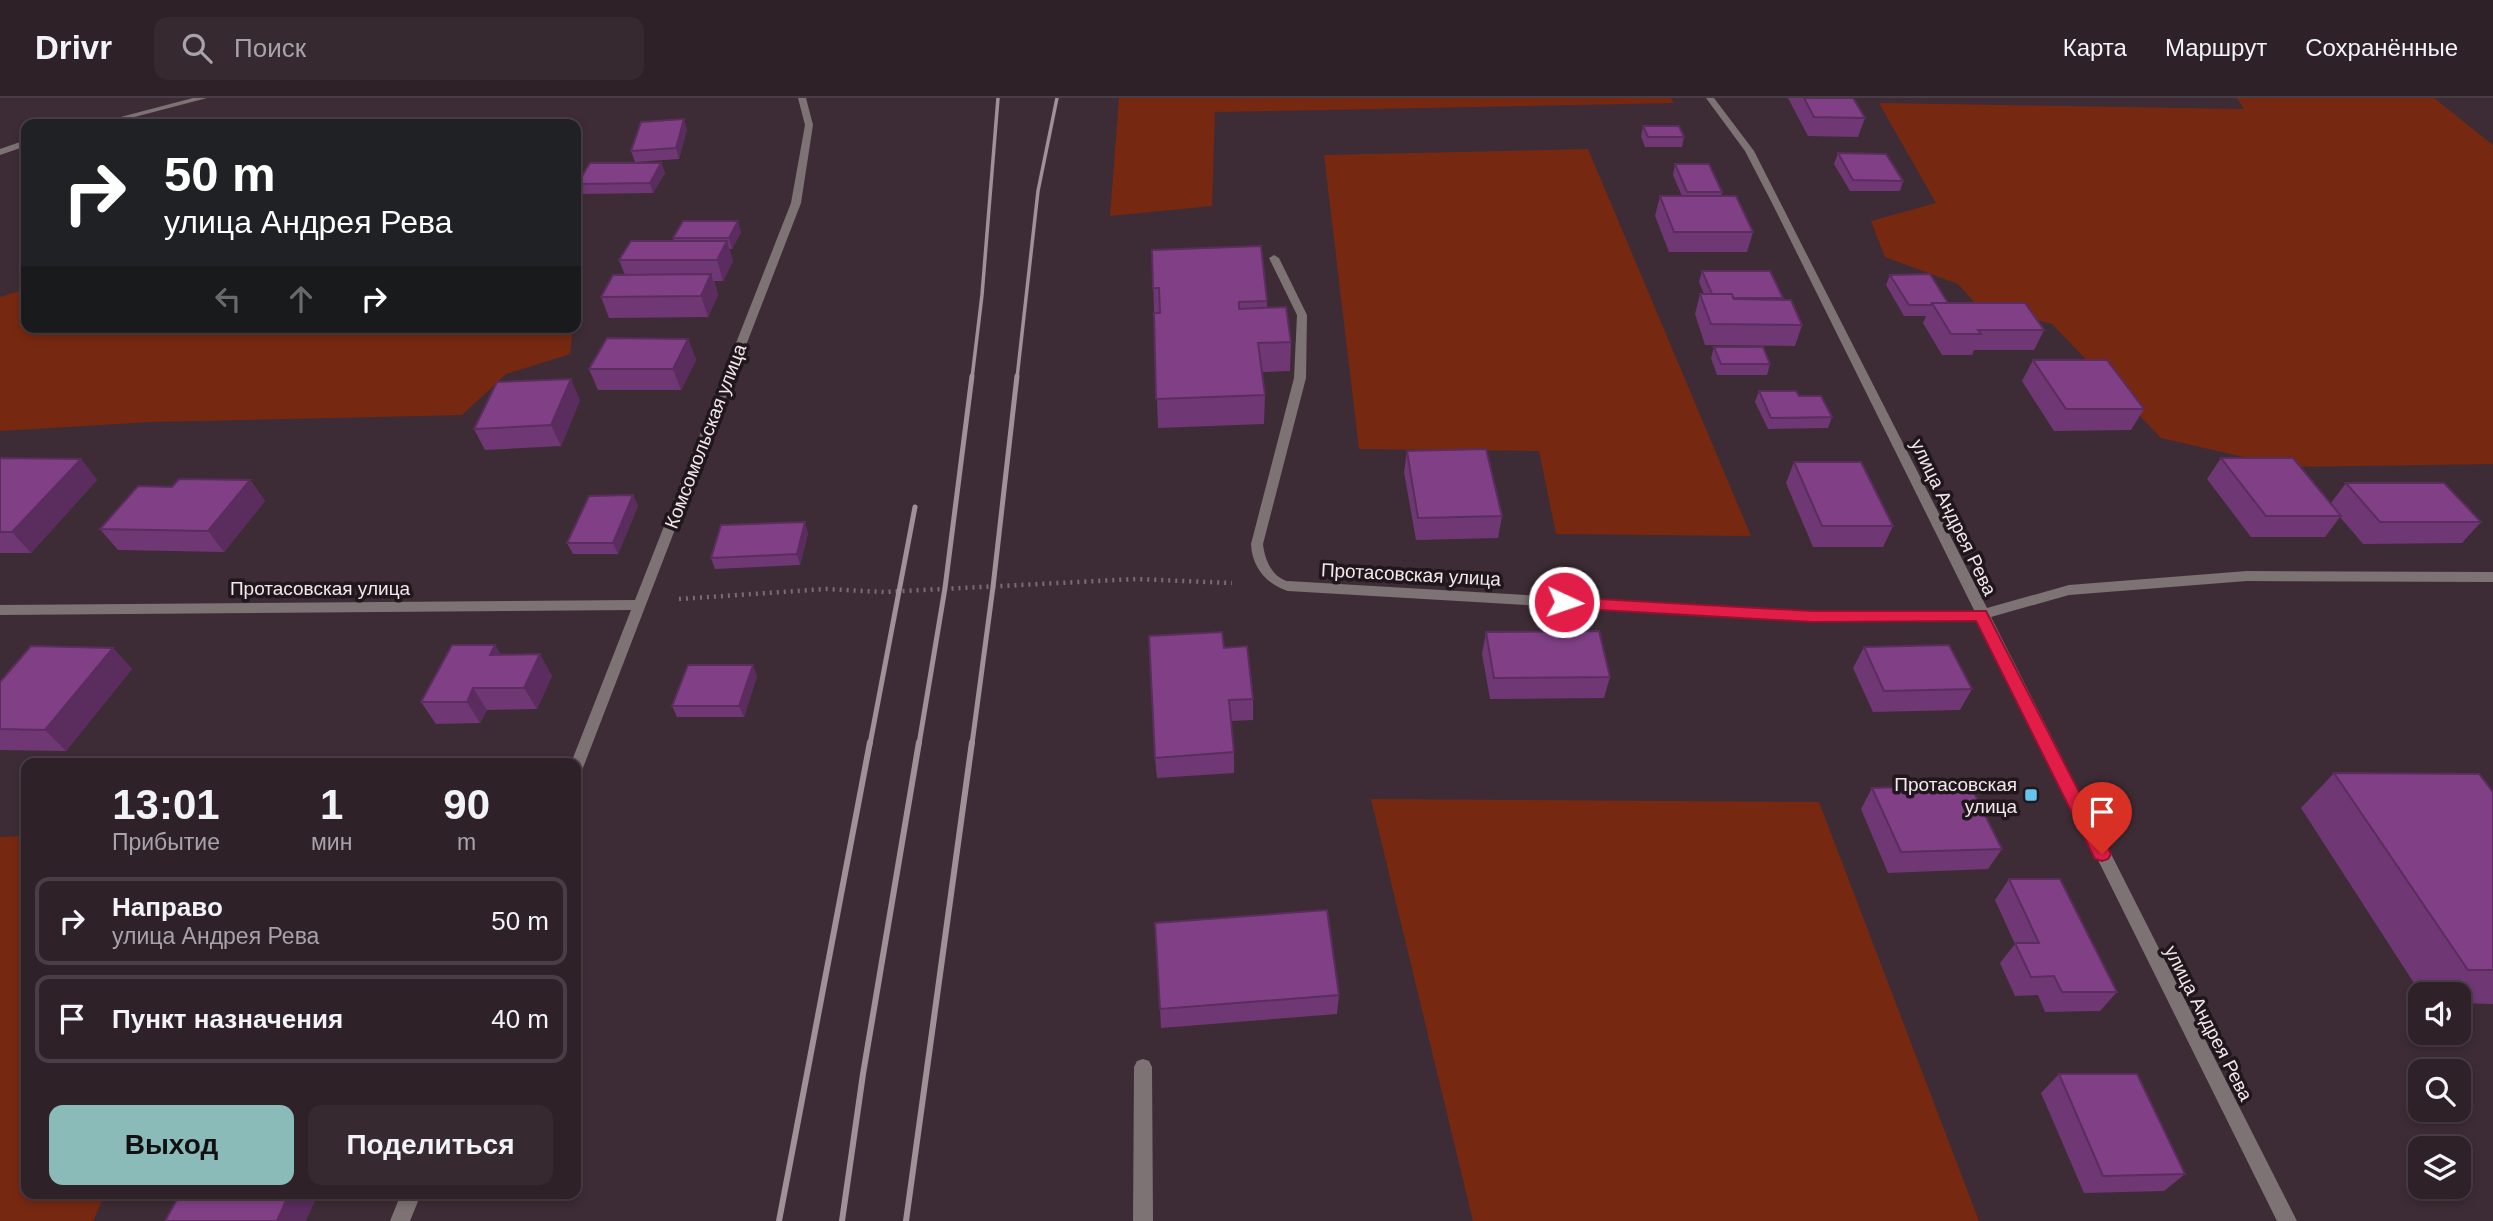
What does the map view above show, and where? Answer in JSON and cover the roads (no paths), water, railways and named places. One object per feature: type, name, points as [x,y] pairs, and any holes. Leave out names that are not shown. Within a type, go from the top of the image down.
[{"type":"street","points":[[118,119],[203,98]]},
{"type":"street","name":"Комсомольская улица","points":[[580,758],[796,203],[809,125],[802,98]]},
{"type":"street","name":"улица Андрея Рева","points":[[1710,98],[1749,151],[1778,205],[1981,615],[2287,1221]]},
{"type":"street","points":[[0,152],[21,145]]},
{"type":"street","name":"Протасовская улица","points":[[1274,258],[1302,315],[1300,377],[1269,494],[1258,556],[1273,580],[1288,586],[1812,617],[1981,615],[2069,590],[2247,576],[2493,578]]},
{"type":"street","name":"Протасовская улица","points":[[0,610],[640,605]]},
{"type":"street","points":[[1143,1067],[1143,1221]]},
{"type":"street","points":[[400,1221],[409,1199]]},
{"type":"railway","points":[[972,378],[982,295],[998,98]]},
{"type":"railway","points":[[1017,378],[1038,191],[1057,98]]},
{"type":"railway","points":[[919,744],[945,588],[972,376]]},
{"type":"railway","points":[[972,744],[1017,376]]},
{"type":"railway","points":[[870,744],[915,507]]},
{"type":"railway","points":[[779,1221],[870,742]]},
{"type":"railway","points":[[842,1221],[863,1074],[919,742]]},
{"type":"railway","points":[[906,1221],[972,742]]},
{"type":"place","name":"Протасовская улица","points":[[2031,795]]}]
